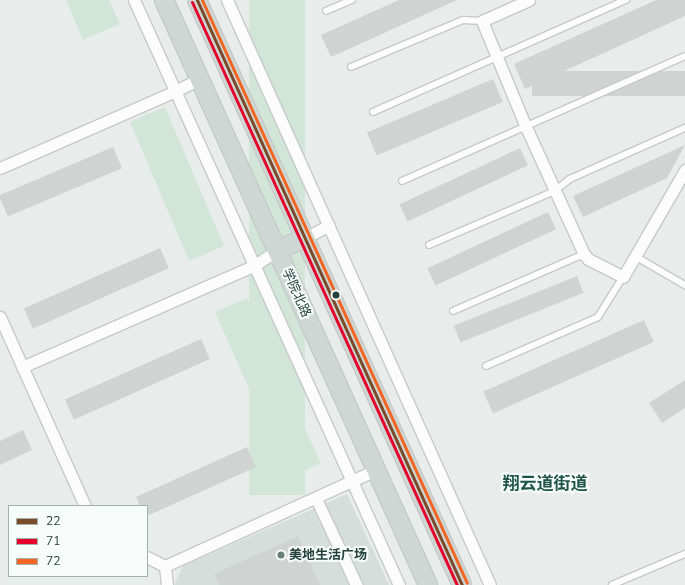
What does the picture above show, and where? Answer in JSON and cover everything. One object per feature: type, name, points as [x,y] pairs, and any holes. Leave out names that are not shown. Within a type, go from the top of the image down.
[{"type":"main road","name":"学院北路","points":[[164,0],[428,585]]},
{"type":"main road","points":[[197,0],[462,585]]},
{"type":"main road","points":[[277,250],[305,238]]},
{"type":"street","points":[[134,0],[399,585]]},
{"type":"street","points":[[227,0],[490,585]]},
{"type":"street","points":[[529,0],[482,21],[526,127],[584,254],[588,258],[623,277],[685,170]]},
{"type":"street","points":[[0,168],[200,79]]},
{"type":"street","points":[[305,238],[329,225]]},
{"type":"street","points":[[22,367],[255,265],[277,250]]},
{"type":"street","points":[[0,318],[85,505]]},
{"type":"street","points":[[165,566],[376,470]]},
{"type":"street","points":[[148,558],[165,566]]},
{"type":"street","points":[[165,566],[167,585]]},
{"type":"lane","points":[[326,11],[352,0]]},
{"type":"lane","points":[[373,112],[626,0]]},
{"type":"lane","points":[[351,67],[463,20],[482,21]]},
{"type":"lane","points":[[402,181],[685,56]]},
{"type":"lane","points":[[429,245],[555,191],[570,180],[685,128]]},
{"type":"lane","points":[[453,311],[584,254]]},
{"type":"lane","points":[[635,255],[685,285]]},
{"type":"lane","points":[[486,366],[598,317],[623,277]]},
{"type":"lane","points":[[316,497],[354,585]]},
{"type":"lane","points":[[316,497],[360,585]]},
{"type":"lane","points":[[612,585],[685,554]]},
{"type":"shaded area","points":[[347,494],[389,585],[174,585],[183,566]]},
{"type":"green space","points":[[66,0],[109,0],[120,24],[83,40]]},
{"type":"green space","points":[[249,0],[305,0],[305,495],[249,495]]},
{"type":"green space","points":[[165,107],[224,246],[189,261],[130,122]]},
{"type":"green space","points":[[247,298],[321,463],[289,478],[215,312]]},
{"type":"building","points":[[399,0],[457,0],[331,57],[321,35]]},
{"type":"building","points":[[656,0],[685,0],[685,16],[525,89],[514,64]]},
{"type":"building","points":[[532,71],[685,71],[685,96],[532,96]]},
{"type":"building","points":[[493,79],[503,102],[377,156],[367,133]]},
{"type":"building","points":[[685,145],[667,178],[583,217],[573,196]]},
{"type":"building","points":[[113,147],[122,168],[8,217],[0,195]]},
{"type":"building","points":[[520,148],[528,165],[407,221],[399,204]]},
{"type":"building","points":[[548,212],[556,229],[435,285],[427,268]]},
{"type":"building","points":[[160,248],[169,268],[33,329],[24,309]]},
{"type":"building","points":[[577,276],[584,293],[460,343],[454,326]]},
{"type":"building","points":[[644,320],[654,342],[493,414],[483,392]]},
{"type":"building","points":[[201,339],[210,359],[74,420],[65,400]]},
{"type":"building","points":[[685,380],[685,408],[662,423],[649,403]]},
{"type":"building","points":[[23,430],[32,450],[0,465],[0,441]]},
{"type":"building","points":[[247,447],[256,467],[148,516],[148,505],[140,505],[136,497]]},
{"type":"building","name":"美地生活广场","points":[[298,536],[320,585],[219,585],[214,574]]},
{"type":"transit line","name":"22","points":[[197,0],[462,585]]},
{"type":"transit line","name":"72","points":[[202,0],[467,583]]},
{"type":"transit line","name":"71","points":[[192,2],[457,585]]},
{"type":"place","name":"美地生活广场","points":[[281,555]]},
{"type":"district","name":"翔云道街道","points":[[545,484]]}]
